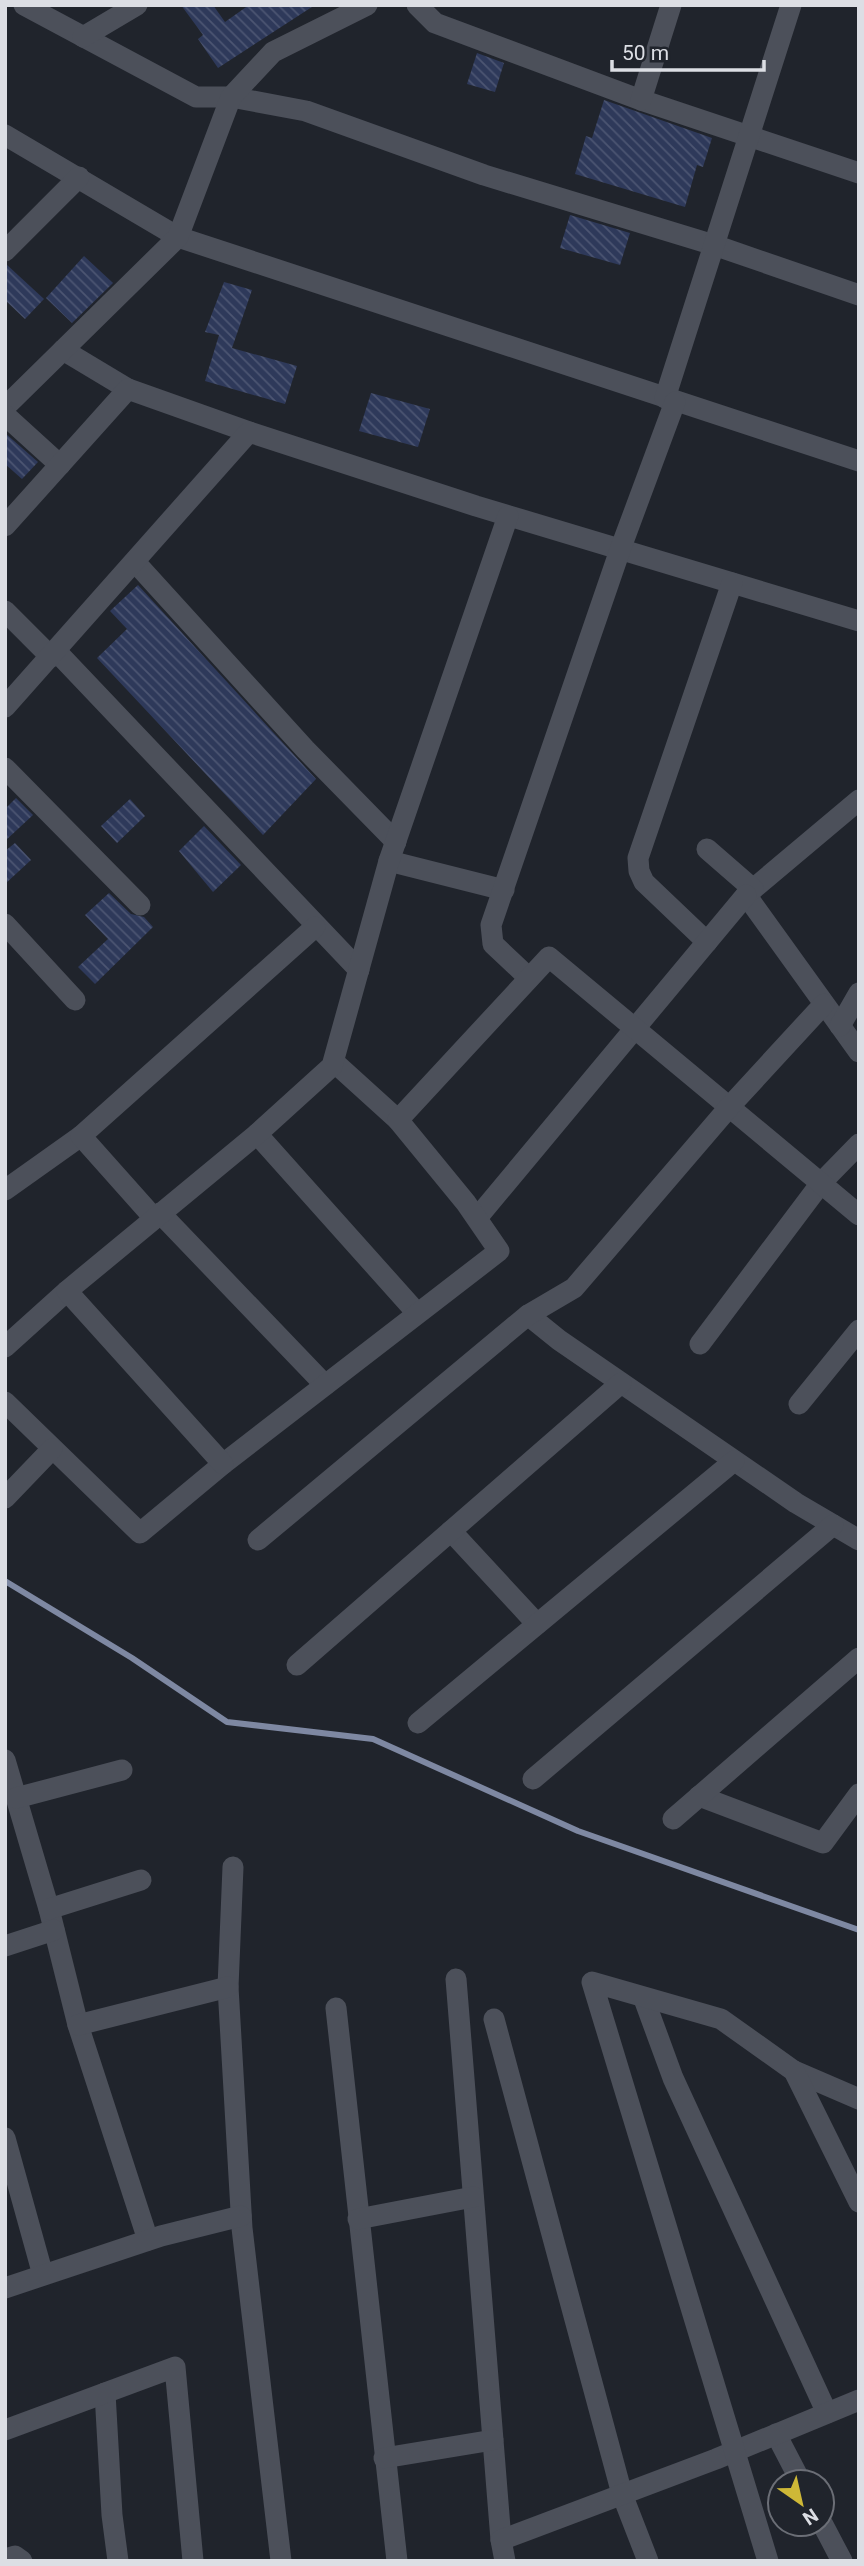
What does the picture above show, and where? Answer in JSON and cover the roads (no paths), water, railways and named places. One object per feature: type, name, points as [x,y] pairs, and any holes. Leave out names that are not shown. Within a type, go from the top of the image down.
[{"type":"street","points":[[24,5],[196,97],[231,97],[306,111],[484,175],[714,245],[859,295]]},
{"type":"street","points":[[83,37],[137,5]]},
{"type":"street","points":[[5,407],[178,237],[231,97],[273,52],[367,5]]},
{"type":"street","points":[[417,5],[435,23],[641,100],[859,173]]},
{"type":"street","points":[[641,100],[671,5]]},
{"type":"street","points":[[529,978],[498,949],[491,939],[491,925],[670,400],[714,245],[791,5]]},
{"type":"street","points":[[5,135],[178,237],[859,461]]},
{"type":"street","points":[[5,251],[79,177]]},
{"type":"street","points":[[63,350],[128,390],[249,432],[508,516],[859,621]]},
{"type":"street","points":[[5,526],[128,390]]},
{"type":"street","points":[[5,415],[60,465]]},
{"type":"street","points":[[5,707],[249,432]]},
{"type":"street","points":[[5,1347],[67,1291],[257,1134],[334,1062],[392,851],[508,516]]},
{"type":"street","points":[[135,562],[305,749],[392,851],[504,890]]},
{"type":"street","points":[[707,942],[644,882],[639,871],[638,858],[732,583]]},
{"type":"street","points":[[5,611],[53,654],[359,970]]},
{"type":"street","points":[[5,768],[140,905]]},
{"type":"street","points":[[477,1218],[749,892],[859,800]]},
{"type":"street","points":[[707,849],[749,892],[859,1052]]},
{"type":"street","points":[[5,924],[75,1000]]},
{"type":"street","points":[[5,1190],[81,1136],[315,927]]},
{"type":"street","points":[[398,1120],[549,957],[731,1105],[859,1214]]},
{"type":"street","points":[[840,1026],[859,993]]},
{"type":"street","points":[[258,1540],[528,1315],[574,1288],[731,1105],[824,1004]]},
{"type":"street","points":[[5,1402],[140,1533],[223,1464],[499,1251],[477,1218],[398,1120],[334,1062]]},
{"type":"street","points":[[257,1134],[418,1313]]},
{"type":"street","points":[[81,1136],[325,1385]]},
{"type":"street","points":[[700,1344],[821,1183],[859,1144]]},
{"type":"street","points":[[67,1291],[223,1464]]},
{"type":"street","points":[[528,1315],[734,1461],[859,1540]]},
{"type":"street","points":[[799,1404],[859,1330]]},
{"type":"street","points":[[297,1665],[621,1383]]},
{"type":"street","points":[[5,1498],[52,1449]]},
{"type":"street","points":[[418,1723],[734,1461]]},
{"type":"street","points":[[533,1779],[833,1525]]},
{"type":"street","points":[[452,1531],[537,1624]]},
{"type":"street","points":[[673,1819],[859,1658]]},
{"type":"street","points":[[5,1760],[49,1909],[78,2025],[148,2240]]},
{"type":"street","points":[[16,1798],[122,1770]]},
{"type":"street","points":[[699,1796],[823,1843],[859,1794]]},
{"type":"street","points":[[233,1867],[229,1987],[241,2216],[281,2561]]},
{"type":"street","points":[[49,1909],[141,1881]]},
{"type":"street","points":[[5,1946],[54,1930]]},
{"type":"street","points":[[456,1979],[503,2551],[622,2494],[859,2400]]},
{"type":"street","points":[[768,2561],[592,1982],[721,2020],[794,2071],[859,2099]]},
{"type":"street","points":[[78,2025],[229,1987]]},
{"type":"street","points":[[644,1999],[673,2078],[828,2413]]},
{"type":"street","points":[[337,2008],[397,2561]]},
{"type":"street","points":[[494,2019],[622,2494],[648,2561]]},
{"type":"street","points":[[794,2071],[859,2202]]},
{"type":"street","points":[[5,2137],[43,2275]]},
{"type":"street","points":[[358,2219],[472,2197]]},
{"type":"street","points":[[5,2288],[148,2240],[241,2216]]},
{"type":"street","points":[[5,2430],[175,2367],[193,2561]]},
{"type":"street","points":[[105,2393],[112,2515],[118,2561]]},
{"type":"street","points":[[776,2434],[794,2468]]},
{"type":"street","points":[[384,2458],[493,2441]]},
{"type":"street","points":[[830,2538],[842,2561]]},
{"type":"street","points":[[5,2559],[15,2556],[22,2561]]},
{"type":"waterway","points":[[5,1581],[132,1658],[227,1722],[373,1739],[578,1831],[859,1930]]}]
